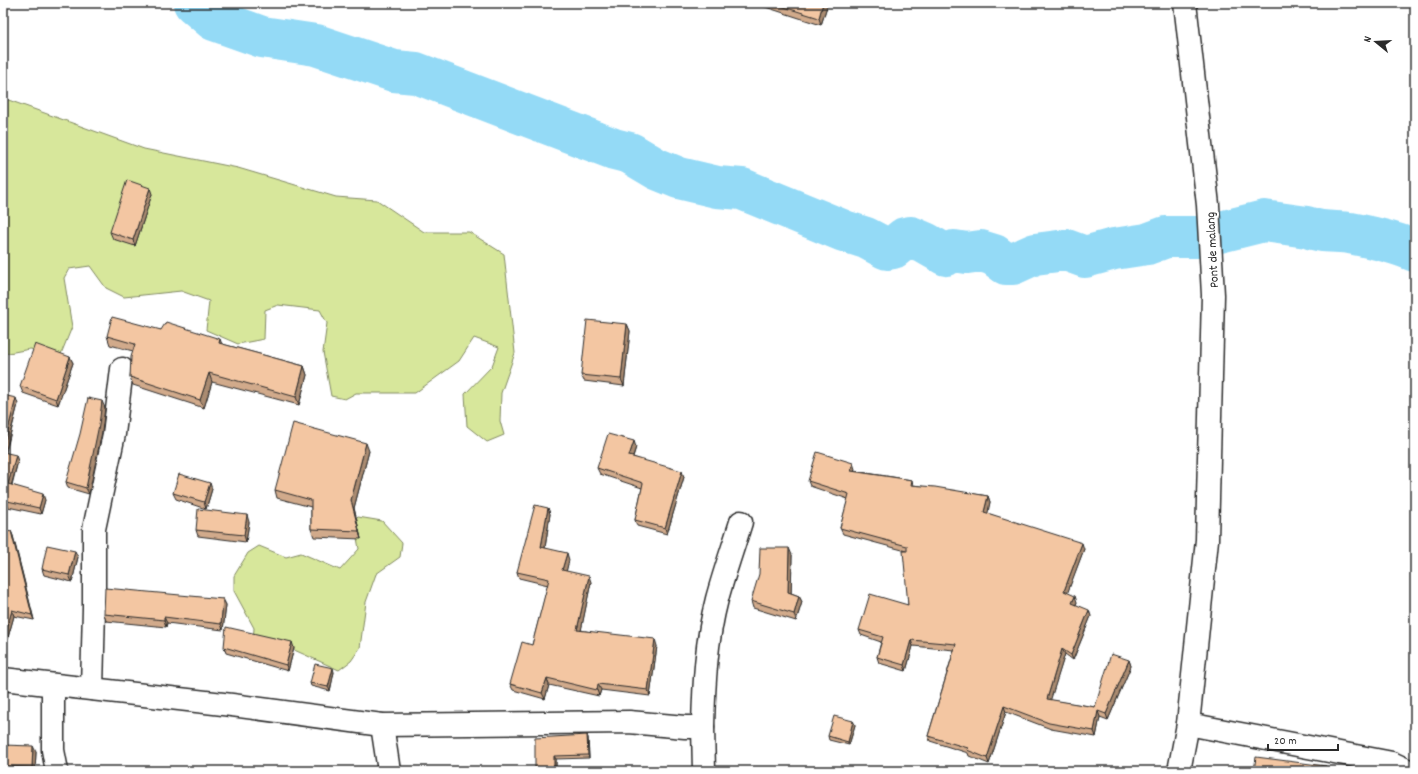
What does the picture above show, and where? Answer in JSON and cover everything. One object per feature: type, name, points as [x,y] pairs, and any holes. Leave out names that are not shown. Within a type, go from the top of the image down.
[{"type":"main road","name":"Pont de malang","points":[[1179,771],[1188,724],[1207,540],[1213,295],[1208,205],[1185,3]]},
{"type":"main road","points":[[92,689],[94,529],[113,440],[122,369]]},
{"type":"main road","points":[[704,771],[704,684],[711,633],[717,599],[741,522]]},
{"type":"main road","points":[[3,679],[382,725],[629,722],[685,727],[703,727]]},
{"type":"main road","points":[[53,685],[53,750],[57,771]]},
{"type":"main road","points":[[1188,724],[1392,763],[1409,771]]},
{"type":"main road","points":[[382,725],[389,771]]},
{"type":"green space","points":[[3,98],[144,149],[238,168],[336,197],[377,200],[424,232],[469,232],[504,254],[515,353],[501,393],[500,421],[504,435],[487,442],[467,426],[465,394],[492,366],[499,347],[474,338],[459,361],[415,393],[356,393],[345,399],[331,396],[323,352],[327,323],[320,310],[278,305],[265,310],[264,339],[238,344],[206,330],[209,301],[181,291],[124,297],[106,288],[90,266],[69,269],[64,278],[72,327],[61,354],[30,349],[3,354]]},
{"type":"green space","points":[[358,517],[382,521],[402,543],[400,557],[376,574],[366,602],[360,648],[351,661],[339,670],[283,645],[253,643],[254,628],[234,591],[234,576],[248,553],[259,546],[286,557],[301,553],[340,570],[359,549],[354,521]]},
{"type":"building","points":[[771,3],[823,3],[819,18]]},
{"type":"building","points":[[127,180],[150,188],[133,240],[110,232]]},
{"type":"building","points":[[112,317],[161,330],[166,322],[220,339],[219,343],[304,366],[296,397],[209,373],[200,400],[130,377],[131,357],[135,344],[107,336]]},
{"type":"building","points":[[587,320],[627,324],[621,379],[581,375]]},
{"type":"building","points":[[35,344],[70,357],[56,399],[20,386]]},
{"type":"building","points":[[3,395],[16,398],[3,449]]},
{"type":"building","points":[[88,398],[102,401],[99,425],[86,488],[66,482],[80,434]]},
{"type":"building","points":[[293,423],[366,443],[351,500],[359,531],[311,529],[311,500],[275,490]]},
{"type":"building","points":[[608,434],[634,441],[629,456],[682,471],[665,528],[635,520],[643,483],[597,468]]},
{"type":"building","points":[[3,452],[16,455],[8,484],[43,494],[39,508],[3,500]]},
{"type":"building","points":[[817,452],[853,463],[851,471],[912,480],[911,485],[935,487],[988,496],[984,512],[1082,543],[1064,591],[1075,596],[1072,603],[1089,610],[1071,655],[1062,649],[1047,699],[1095,707],[1111,654],[1129,660],[1106,714],[1098,711],[1094,731],[1049,723],[1004,706],[987,758],[967,750],[968,748],[928,736],[956,644],[911,640],[904,665],[877,657],[883,637],[859,630],[870,594],[908,605],[903,551],[907,551],[907,546],[840,528],[849,494],[808,481]]},
{"type":"building","points":[[179,474],[210,483],[204,502],[173,493]]},
{"type":"building","points":[[535,505],[548,508],[541,547],[567,553],[562,570],[589,576],[577,630],[655,639],[648,690],[598,684],[597,690],[547,678],[542,693],[510,684],[522,642],[532,645],[549,579],[517,572]]},
{"type":"building","points":[[198,509],[247,515],[244,535],[196,530]]},
{"type":"building","points":[[11,531],[32,615],[12,610],[3,642],[3,533]]},
{"type":"building","points":[[47,545],[75,551],[69,575],[42,569]]},
{"type":"building","points":[[760,548],[789,548],[788,592],[799,596],[794,614],[751,601],[759,574]]},
{"type":"building","points":[[105,588],[223,599],[221,624],[164,617],[164,620],[104,614]]},
{"type":"building","points":[[226,627],[292,642],[286,665],[224,647]]},
{"type":"building","points":[[315,664],[333,668],[328,687],[310,683]]},
{"type":"building","points":[[834,716],[853,721],[848,742],[828,736]]},
{"type":"building","points":[[587,735],[588,755],[554,756],[554,768],[535,768],[535,738]]},
{"type":"building","points":[[3,745],[33,746],[32,767],[3,766]]},
{"type":"building","points":[[1256,757],[1326,766],[1325,771],[1254,771]]},
{"type":"waterway","points":[[194,3],[214,20],[262,37],[316,45],[394,71],[416,73],[614,149],[630,153],[657,169],[679,178],[717,187],[742,189],[844,231],[866,238],[887,249],[893,248],[905,238],[911,237],[946,255],[954,251],[967,253],[981,251],[994,255],[1006,264],[1013,264],[1035,254],[1066,250],[1085,257],[1114,249],[1147,244],[1166,237],[1200,237],[1264,221],[1307,227],[1323,231],[1345,232],[1391,242],[1415,251]]}]
